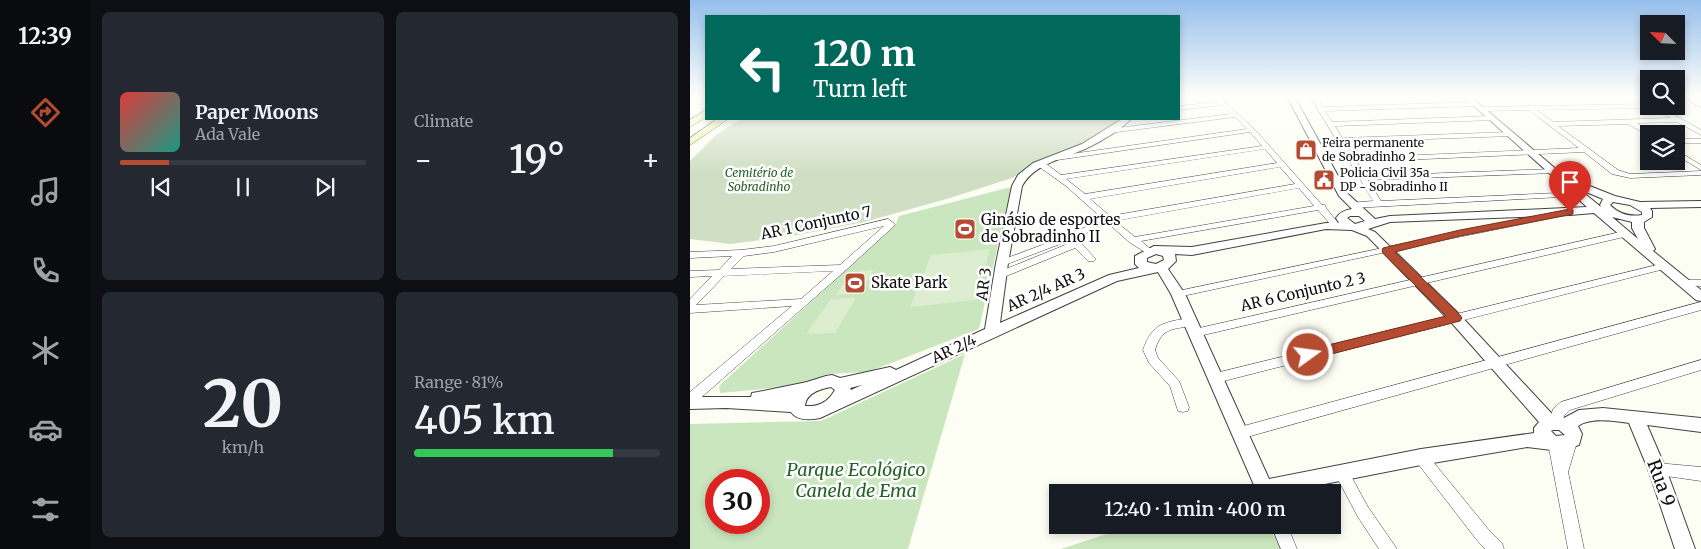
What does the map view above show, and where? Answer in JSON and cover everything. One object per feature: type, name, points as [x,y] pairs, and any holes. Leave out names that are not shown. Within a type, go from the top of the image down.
[{"type":"main road","points":[[690,142],[719,122]]},
{"type":"street","name":"AR 3","points":[[992,332],[1001,269],[1017,186],[1021,176],[1041,164],[1084,146],[1123,122]]},
{"type":"street","points":[[1109,132],[1187,122]]},
{"type":"street","points":[[1243,122],[1324,209],[1353,227],[1367,222],[1390,219],[1570,212]]},
{"type":"street","points":[[1304,122],[1348,200],[1387,250],[1456,318],[1556,432]]},
{"type":"street","points":[[1379,204],[1330,124],[1394,122]]},
{"type":"street","points":[[1496,122],[1580,194],[1605,204],[1625,234],[1701,297]]},
{"type":"street","points":[[1547,122],[1615,172],[1622,175],[1701,173]]},
{"type":"street","points":[[1630,122],[1640,128]]},
{"type":"street","points":[[1550,124],[1639,122]]},
{"type":"street","points":[[1682,122],[1701,133]]},
{"type":"street","points":[[1057,158],[1252,130]]},
{"type":"street","points":[[1340,140],[1511,134]]},
{"type":"street","points":[[1685,141],[1701,141]]},
{"type":"street","points":[[1061,177],[1267,147]]},
{"type":"street","points":[[1352,160],[1586,150]]},
{"type":"street","points":[[1685,158],[1701,168]]},
{"type":"street","points":[[1041,164],[1061,177],[1149,253],[1168,254],[1170,261],[1161,267],[1141,264],[1149,253]]},
{"type":"street","points":[[1085,197],[1283,164]]},
{"type":"street","points":[[1363,178],[1554,171]]},
{"type":"street","points":[[1565,181],[1605,204],[1617,215],[1641,220],[1701,210]]},
{"type":"street","points":[[1001,269],[1073,241],[1110,219],[1302,185]]},
{"type":"street","points":[[1348,200],[1379,204],[1580,194]]},
{"type":"street","points":[[1338,219],[1348,200]]},
{"type":"street","points":[[1178,294],[1460,233],[1626,200],[1640,205],[1701,204]]},
{"type":"street","points":[[1640,205],[1641,220],[1651,254]]},
{"type":"street","points":[[1132,240],[1324,209]]},
{"type":"street","points":[[1113,278],[1149,253],[1192,251],[1338,219],[1355,212],[1367,222]]},
{"type":"street","points":[[1338,219],[1353,227]]},
{"type":"street","points":[[1625,234],[1633,232],[1641,220]]},
{"type":"street","name":"AR 1 Conjunto 7","points":[[742,253],[794,246],[888,222],[891,224],[843,268]]},
{"type":"street","name":"AR 6 Conjunto 2 3","points":[[1182,407],[1175,384],[1153,360],[1149,350],[1156,333],[1163,327],[1193,328],[1625,234]]},
{"type":"street","points":[[1073,241],[1091,259]]},
{"type":"street","points":[[1113,278],[1161,267],[1192,251]]},
{"type":"street","points":[[690,255],[742,253]]},
{"type":"street","points":[[690,307],[742,253]]},
{"type":"street","points":[[1216,378],[1665,266]]},
{"type":"street","points":[[1161,267],[1178,294],[1261,484]]},
{"type":"street","points":[[690,274],[843,268]]},
{"type":"street","points":[[690,399],[843,268]]},
{"type":"street","name":"AR 2/4 AR 3","points":[[992,332],[1113,278]]},
{"type":"street","points":[[1685,283],[1701,283]]},
{"type":"street","points":[[690,307],[802,302]]},
{"type":"street","points":[[1240,433],[1701,306]]},
{"type":"street","name":"AR 2/4","points":[[916,366],[992,332]]},
{"type":"street","points":[[1576,549],[1561,472],[1556,432],[1558,413],[1566,406],[1701,365]]},
{"type":"street","points":[[726,402],[772,396],[832,381],[840,384],[916,366]]},
{"type":"street","points":[[809,388],[797,400],[796,406],[800,412],[809,414],[820,412],[916,366]]},
{"type":"street","points":[[832,406],[840,398],[843,390],[840,384]]},
{"type":"street","points":[[690,403],[726,402],[796,406]]},
{"type":"street","points":[[1290,484],[1421,457],[1527,440],[1556,432],[1574,419],[1582,416],[1608,415],[1701,424]]},
{"type":"street","name":"Rua 9","points":[[1636,418],[1657,469],[1685,549]]},
{"type":"street","points":[[1421,457],[1496,549]]},
{"type":"street","points":[[1657,469],[1701,474]]},
{"type":"street","points":[[1341,472],[1363,512],[1389,549]]},
{"type":"street","points":[[1283,534],[1289,549]]},
{"type":"green space","name":"Cemitério de Sobradinho","points":[[736,122],[1120,122],[1080,146],[1052,155],[1012,178],[950,198],[864,222],[787,237],[730,244],[690,239],[690,161],[716,135]]},
{"type":"green space","points":[[1011,187],[979,329],[868,372],[828,374],[795,386],[720,393],[719,386],[896,224],[899,216]]},
{"type":"green space","points":[[990,249],[976,300],[910,307],[931,255]]},
{"type":"green space","name":"Skate Park","points":[[874,270],[859,294],[836,295],[851,272]]},
{"type":"green space","points":[[856,298],[835,333],[806,334],[831,299]]},
{"type":"green space","name":"Parque Ecológico Canela de Ema","points":[[965,354],[908,549],[690,549],[690,424],[821,421]]},
{"type":"green space","points":[[1107,534],[1273,534],[1281,549],[1061,549]]},
{"type":"place","name":"Feira permanente de Sobradinho 2","points":[[1306,150]]},
{"type":"place","name":"Policia Civil 35a DP - Sobradinho II","points":[[1324,180]]},
{"type":"place","name":"Ginásio de esportes de Sobradinho II","points":[[965,229]]},
{"type":"place","name":"Skate Park","points":[[855,283]]},
{"type":"route","points":[[1308,355],[1456,318],[1387,250],[1460,233],[1570,212]]}]
